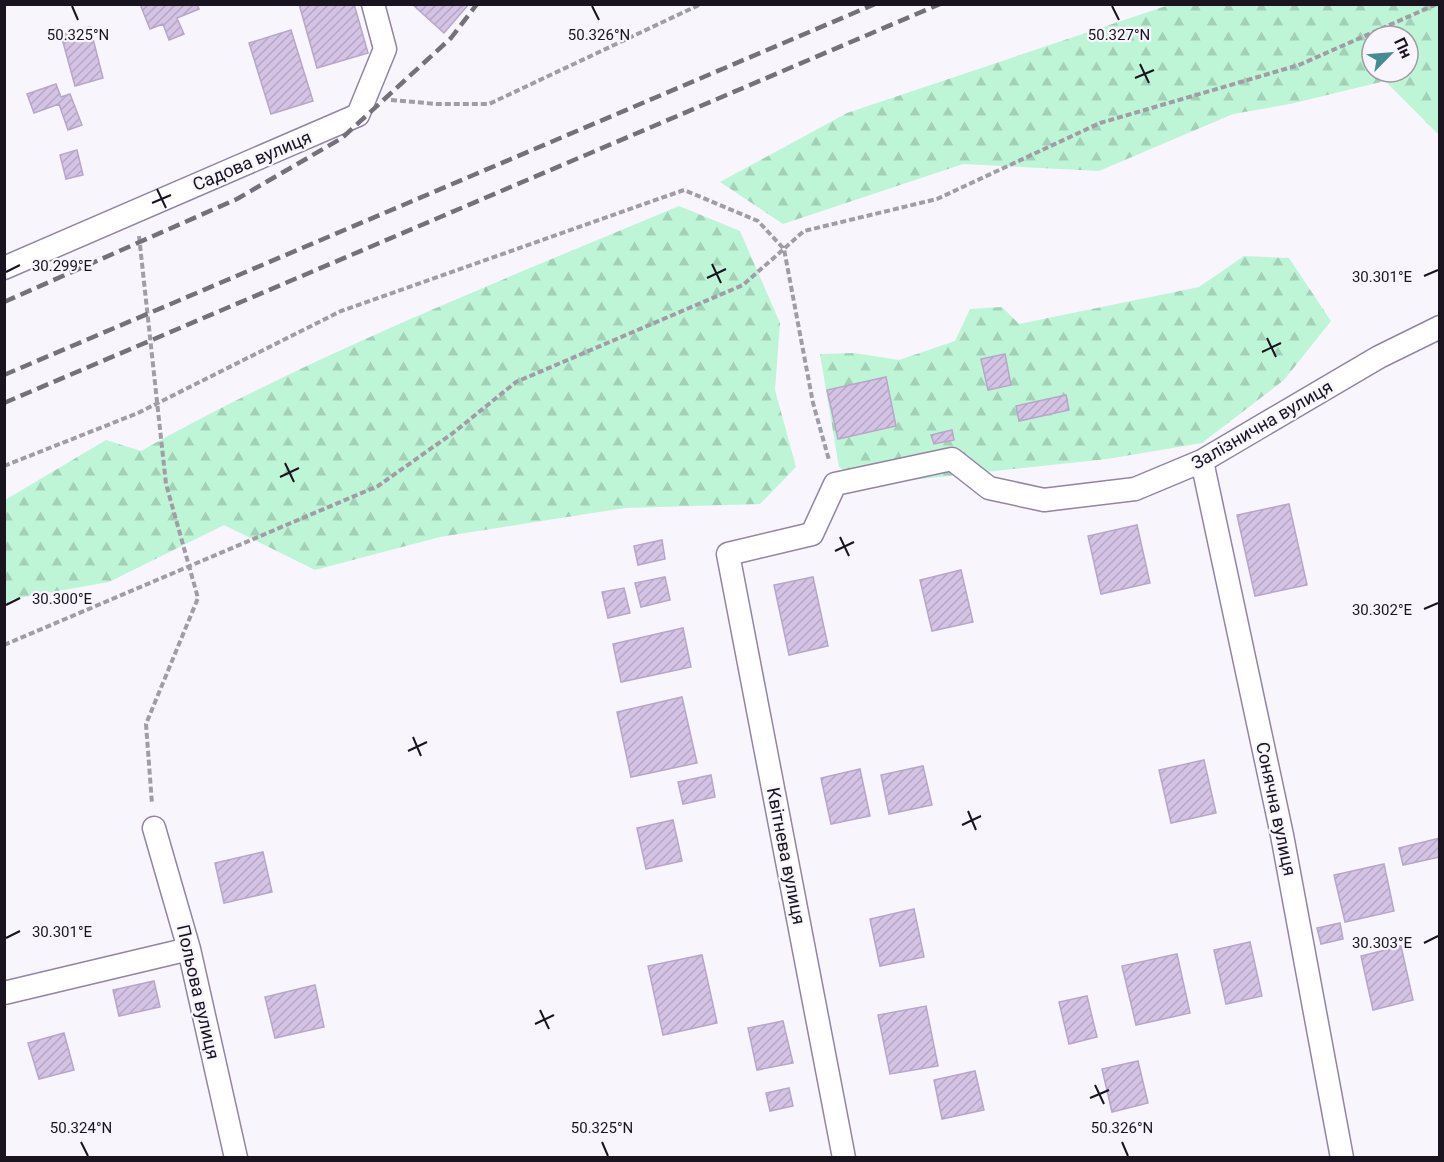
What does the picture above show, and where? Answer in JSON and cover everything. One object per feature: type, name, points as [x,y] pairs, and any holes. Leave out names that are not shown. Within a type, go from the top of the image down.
[{"type":"street","name":"Садова вулиця","points":[[4,268],[358,115],[385,49],[373,4]]},
{"type":"street","name":"Залізнична вулиця","points":[[835,484],[952,459],[989,488],[1044,500],[1135,489],[1202,461],[1379,357],[1440,327]]},
{"type":"street","name":"Сонячна вулиця","points":[[1202,461],[1282,835],[1342,1158]]},
{"type":"street","name":"Квітнева вулиця","points":[[835,484],[812,534],[728,554],[844,1158]]},
{"type":"street","name":"Польова вулиця","points":[[154,828],[189,949],[236,1158]]},
{"type":"street","points":[[4,993],[189,949]]},
{"type":"path","points":[[365,97],[437,104],[489,104],[701,4]]},
{"type":"path","points":[[4,645],[378,486],[453,433],[516,382],[743,285],[804,231],[937,199],[1100,123],[1299,65],[1437,4]]},
{"type":"path","points":[[4,466],[159,402],[341,311],[684,190],[758,221],[784,249],[813,403],[835,484]]},
{"type":"path","points":[[136,211],[159,402],[166,484],[198,598],[146,724],[154,828]]},
{"type":"green space","points":[[1172,4],[1439,5],[1439,135],[1388,84],[1420,84],[1420,24],[1360,24],[1360,84],[1373,84],[1290,104],[1233,114],[1099,171],[963,164],[783,224],[720,182],[847,113]]},
{"type":"green space","points":[[679,206],[740,231],[780,323],[775,390],[796,467],[760,504],[625,508],[440,537],[315,570],[224,525],[109,582],[13,599],[5,606],[5,500],[106,440],[141,451],[272,382],[339,351],[475,291]]},
{"type":"green space","points":[[1244,256],[1289,258],[1331,321],[1284,380],[1202,443],[1107,459],[866,485],[839,467],[820,354],[854,353],[899,360],[955,341],[970,309],[1002,307],[1019,324],[1199,287]]},
{"type":"building","points":[[140,4],[197,4],[199,9],[177,18],[184,34],[169,40],[163,24],[150,29]]},
{"type":"building","points":[[299,4],[354,4],[368,53],[317,68]]},
{"type":"building","points":[[412,4],[469,4],[444,33]]},
{"type":"building","points":[[90,27],[103,78],[75,86],[61,35]]},
{"type":"building","points":[[291,30],[313,101],[271,114],[249,43]]},
{"type":"building","points":[[56,84],[61,97],[70,94],[82,125],[68,130],[59,104],[34,113],[27,94]]},
{"type":"building","points":[[77,150],[83,175],[66,179],[60,155]]},
{"type":"building","points":[[1005,354],[1011,385],[988,390],[981,359]]},
{"type":"building","points":[[886,377],[896,426],[838,439],[827,390]]},
{"type":"building","points":[[1066,395],[1069,410],[1019,421],[1016,406]]},
{"type":"building","points":[[952,430],[954,440],[934,444],[931,435]]},
{"type":"building","points":[[1289,504],[1307,585],[1255,596],[1237,515]]},
{"type":"building","points":[[1137,525],[1150,583],[1101,594],[1088,536]]},
{"type":"building","points":[[662,540],[665,559],[638,565],[634,546]]},
{"type":"building","points":[[961,570],[973,622],[932,631],[920,580]]},
{"type":"building","points":[[665,577],[670,600],[641,607],[635,583]]},
{"type":"building","points":[[813,577],[828,646],[789,655],[774,585]]},
{"type":"building","points":[[624,588],[630,613],[608,618],[602,592]]},
{"type":"building","points":[[683,628],[691,667],[621,682],[613,644]]},
{"type":"building","points":[[682,697],[697,763],[631,777],[617,712]]},
{"type":"building","points":[[1204,760],[1216,813],[1171,823],[1159,770]]},
{"type":"building","points":[[923,766],[932,805],[889,814],[881,775]]},
{"type":"building","points":[[860,769],[870,816],[831,824],[821,778]]},
{"type":"building","points":[[711,775],[715,797],[683,804],[678,782]]},
{"type":"building","points":[[673,820],[682,861],[646,869],[637,828]]},
{"type":"building","points":[[1440,838],[1440,857],[1403,865],[1399,848]]},
{"type":"building","points":[[263,852],[272,892],[224,903],[215,863]]},
{"type":"building","points":[[1384,864],[1394,911],[1345,922],[1334,875]]},
{"type":"building","points":[[914,909],[924,957],[880,966],[870,919]]},
{"type":"building","points":[[1340,923],[1343,939],[1321,944],[1317,928]]},
{"type":"building","points":[[1250,942],[1262,996],[1226,1004],[1214,950]]},
{"type":"building","points":[[1401,946],[1413,1000],[1373,1010],[1361,956]]},
{"type":"building","points":[[1177,954],[1190,1013],[1136,1025],[1122,966]]},
{"type":"building","points":[[702,955],[717,1023],[663,1035],[648,966]]},
{"type":"building","points":[[154,981],[160,1007],[119,1016],[113,990]]},
{"type":"building","points":[[315,985],[324,1027],[275,1038],[265,997]]},
{"type":"building","points":[[1087,996],[1097,1037],[1069,1044],[1059,1002]]},
{"type":"building","points":[[926,1006],[938,1066],[890,1074],[878,1015]]},
{"type":"building","points":[[783,1021],[793,1063],[757,1070],[748,1028]]},
{"type":"building","points":[[64,1033],[74,1070],[39,1079],[28,1043]]},
{"type":"building","points":[[1138,1061],[1148,1103],[1112,1112],[1102,1069]]},
{"type":"building","points":[[975,1071],[984,1110],[942,1119],[934,1080]]},
{"type":"building","points":[[789,1088],[793,1106],[770,1111],[766,1093]]},
{"type":"railway","points":[[4,302],[237,199],[342,138],[451,38],[477,4]]},
{"type":"railway","points":[[4,375],[875,4]]},
{"type":"railway","points":[[4,403],[940,4]]}]
